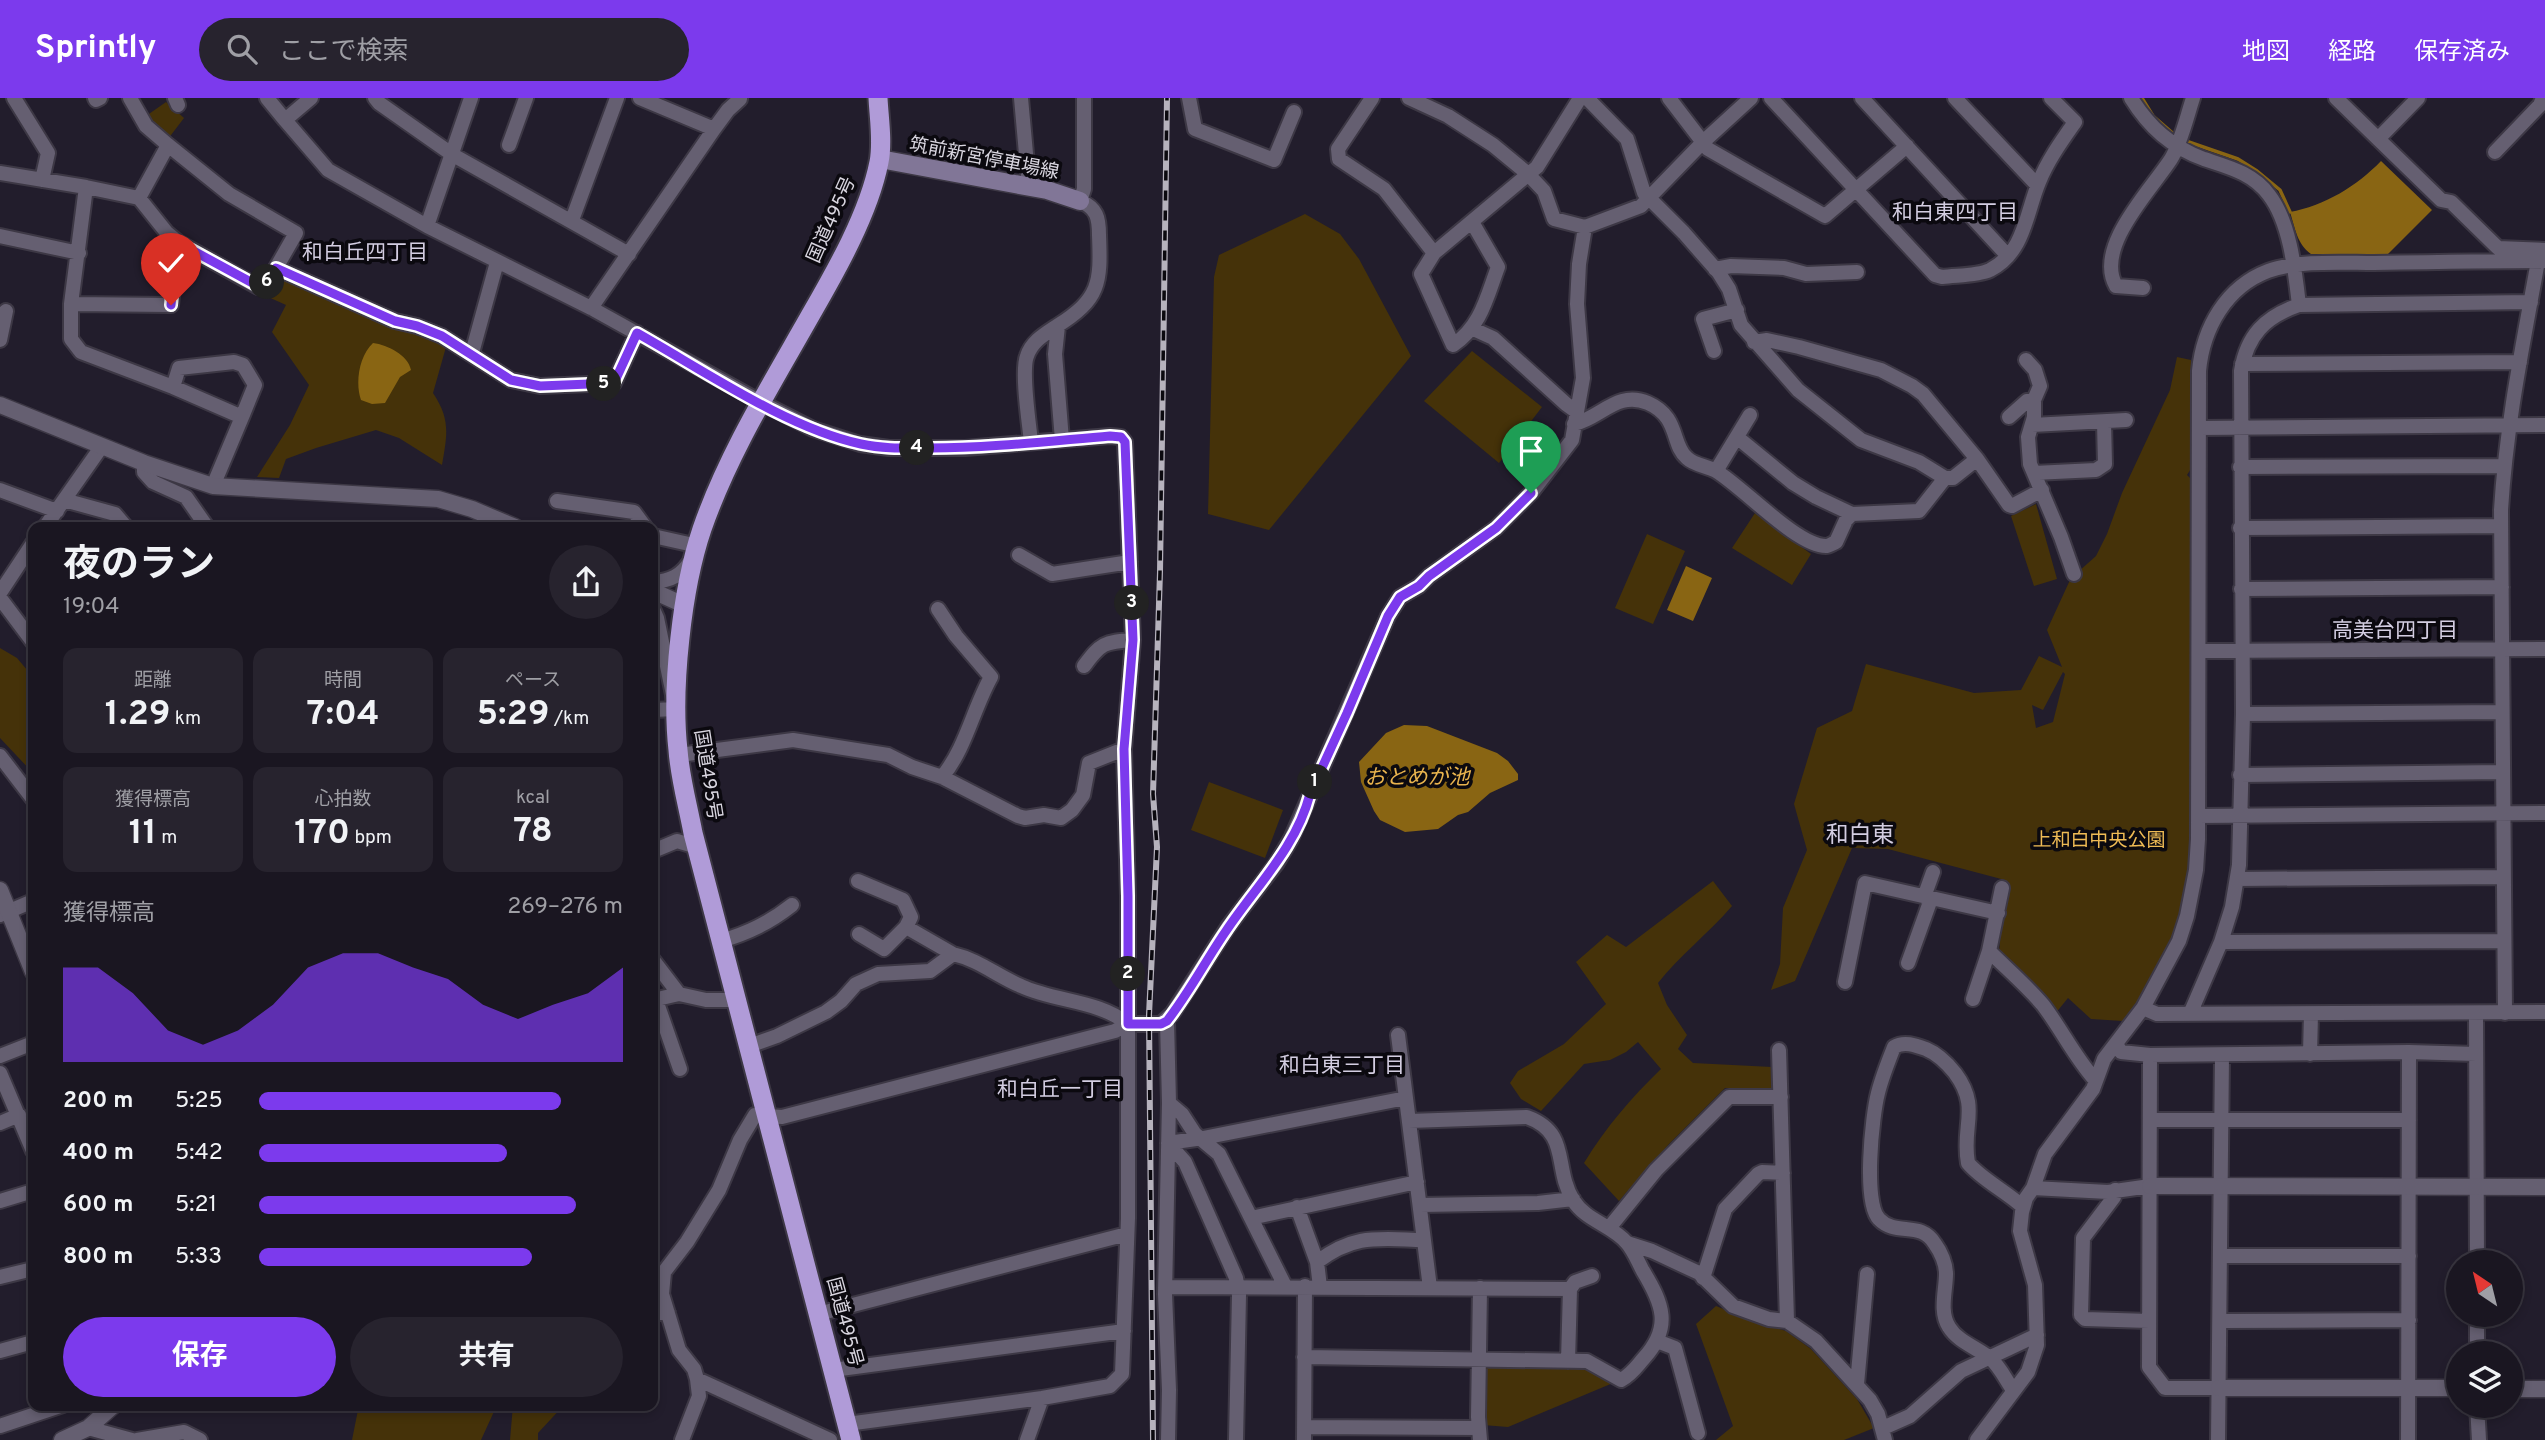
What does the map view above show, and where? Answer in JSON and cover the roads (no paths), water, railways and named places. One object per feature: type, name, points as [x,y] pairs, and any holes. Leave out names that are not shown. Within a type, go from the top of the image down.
[{"type":"highway","name":"国道495号","points":[[849,1432],[697,847],[678,755],[676,709],[684,605],[702,529],[727,468],[836,271],[872,189],[880,159],[878,98]]},
{"type":"main road","name":"筑前新宮停車場線","points":[[880,159],[1029,187],[1080,201]]},
{"type":"street","points":[[14,98],[48,153],[42,180]]},
{"type":"street","points":[[95,98],[100,98]]},
{"type":"street","points":[[0,173],[139,198],[177,242],[258,286],[265,285],[296,233],[229,194],[168,145],[146,126],[130,98]]},
{"type":"street","points":[[267,98],[328,170],[427,226],[591,308],[813,429],[888,448],[965,448],[1110,436],[1121,437],[1125,442],[1133,640],[1124,749],[1128,1024],[1127,1234],[1122,1374],[1116,1383],[1110,1386],[849,1432]]},
{"type":"street","points":[[285,120],[311,98]]},
{"type":"street","points":[[375,98],[453,155],[629,254]]},
{"type":"street","points":[[427,226],[471,98]]},
{"type":"street","points":[[509,145],[526,98]]},
{"type":"street","points":[[572,220],[617,98]]},
{"type":"street","points":[[640,98],[714,128]]},
{"type":"street","points":[[1021,98],[1029,187]]},
{"type":"street","points":[[1031,442],[1026,357],[1034,343],[1046,332],[1086,305],[1100,277],[1099,220],[1090,205],[1080,201],[1084,189],[1084,98]]},
{"type":"street","points":[[1189,98],[1195,129],[1274,160],[1294,112]]},
{"type":"street","points":[[1372,98],[1338,149],[1339,159],[1384,189],[1434,253]]},
{"type":"street","points":[[1409,98],[1448,116],[1493,145],[1527,173],[1544,191],[1554,219],[1585,227],[1635,209],[1751,98]]},
{"type":"street","points":[[1472,222],[1498,267],[1479,319],[1462,339],[1453,345],[1421,274],[1434,253],[1537,167],[1580,98]]},
{"type":"street","points":[[1587,98],[1627,139],[1644,194],[1684,233],[1715,269],[1728,289],[1741,326],[1798,390],[1861,440],[1919,463],[1945,478],[1953,478],[1977,459]]},
{"type":"street","points":[[1669,98],[1709,149],[1825,216],[1907,146]]},
{"type":"street","points":[[1771,98],[1935,275],[1942,277],[1986,272],[2001,263],[2027,225],[2038,185],[2052,155],[2075,122],[2051,98]]},
{"type":"street","points":[[1862,98],[2007,255]]},
{"type":"street","points":[[1955,98],[2038,185]]},
{"type":"street","points":[[2130,98],[2144,120],[2159,135],[2203,159],[2231,166],[2261,185],[2278,211],[2294,266],[2299,304]]},
{"type":"street","points":[[2143,288],[2116,286],[2110,275],[2113,251],[2136,206],[2173,156],[2193,98]]},
{"type":"street","points":[[2336,98],[2441,200],[2451,202],[2498,248],[2543,257]]},
{"type":"street","points":[[2378,139],[2418,98]]},
{"type":"street","points":[[2495,152],[2540,105],[2543,98]]},
{"type":"street","points":[[591,308],[714,128],[727,110],[740,99]]},
{"type":"street","points":[[139,198],[168,145]]},
{"type":"street","points":[[86,187],[71,304],[71,339],[81,352],[242,417]]},
{"type":"street","points":[[682,1440],[699,1396],[694,1369],[678,1350],[660,1313],[664,1272],[687,1242],[719,1190],[740,1140],[755,1115],[782,1117],[1115,1031],[1128,1024],[1161,1024],[1167,1021],[1291,839],[1388,616],[1400,597],[1419,586],[1496,528],[1531,493],[1572,440],[1583,379],[1577,303],[1585,227]]},
{"type":"street","points":[[0,236],[79,253]]},
{"type":"street","points":[[71,304],[171,305],[177,242]]},
{"type":"street","points":[[1977,1440],[2028,1371],[2035,1354],[2035,1285],[2020,1231],[2024,1207],[2045,1154],[2093,1088],[2104,1059],[2143,1008],[2179,941],[2187,916],[2196,870],[2198,816],[2201,350],[2215,317],[2238,288],[2255,277],[2279,268],[2321,263],[2543,257]]},
{"type":"street","points":[[2505,1013],[2501,526],[2509,425],[2531,302],[2543,257]]},
{"type":"street","points":[[472,354],[497,262]]},
{"type":"street","points":[[1715,269],[1731,266],[1784,268],[1806,274],[1857,272]]},
{"type":"street","points":[[276,268],[395,321],[442,336],[511,380],[540,386],[614,383],[637,333]]},
{"type":"street","points":[[2190,1014],[2221,942],[2236,879],[2241,815],[2243,714],[2240,528],[2242,364],[2255,332],[2281,311],[2299,304],[2531,302]]},
{"type":"street","points":[[1714,351],[1703,319],[1737,310]]},
{"type":"street","points":[[0,340],[6,311]]},
{"type":"street","points":[[1058,326],[1055,354],[1062,440]]},
{"type":"street","points":[[1471,328],[1493,338],[1566,404],[1576,418]]},
{"type":"street","points":[[1754,342],[1767,340],[1881,370],[1923,394],[1977,459],[2009,505],[2012,506],[2042,490]]},
{"type":"street","points":[[2026,360],[2039,378],[2040,386],[2034,400],[2028,454],[2074,574]]},
{"type":"street","points":[[173,387],[179,368],[234,362],[243,365],[255,385],[213,486]]},
{"type":"street","points":[[2242,364],[2520,362]]},
{"type":"street","points":[[1576,418],[1620,400],[1648,403],[1669,420],[1682,454],[1688,460],[1716,471],[1810,542],[1827,546],[1836,542],[1846,520],[1852,514]]},
{"type":"street","points":[[2009,417],[2027,401],[2034,400]]},
{"type":"street","points":[[0,405],[144,463],[213,486],[438,499],[503,522]]},
{"type":"street","points":[[1716,471],[1750,415]]},
{"type":"street","points":[[2032,425],[2126,420]]},
{"type":"street","points":[[2034,473],[2101,468],[2105,464],[2105,422]]},
{"type":"street","points":[[2199,428],[2545,425]]},
{"type":"street","points":[[1738,438],[1793,483],[1816,498],[1852,514],[1919,511],[1945,478]]},
{"type":"street","points":[[56,517],[102,446]]},
{"type":"street","points":[[144,463],[144,472],[153,482],[186,497],[204,522]]},
{"type":"street","points":[[2241,467],[2504,467]]},
{"type":"street","points":[[0,490],[56,517],[115,514],[122,522]]},
{"type":"street","points":[[557,501],[634,512],[641,522]]},
{"type":"street","points":[[2240,528],[2501,526]]},
{"type":"street","points":[[658,537],[697,549],[684,572],[672,579],[658,581]]},
{"type":"street","points":[[28,549],[6,570],[0,595],[28,635]]},
{"type":"street","points":[[1019,555],[1052,574],[1130,562]]},
{"type":"street","points":[[2241,589],[2502,587]]},
{"type":"street","points":[[658,593],[684,605]]},
{"type":"street","points":[[938,609],[956,636],[991,677],[954,762],[942,776]]},
{"type":"street","points":[[658,623],[676,709],[658,710]]},
{"type":"street","points":[[1084,666],[1100,645],[1108,641],[1133,640]]},
{"type":"street","points":[[2199,651],[2545,649]]},
{"type":"street","points":[[2243,714],[2502,712]]},
{"type":"street","points":[[678,755],[768,742],[808,741],[888,755],[912,767],[942,776],[1018,816],[1025,818],[1044,815],[1060,818],[1072,810],[1083,795],[1089,763],[1124,749]]},
{"type":"street","points":[[0,756],[28,792]]},
{"type":"street","points":[[2240,775],[2503,772]]},
{"type":"street","points":[[2198,816],[2545,813]]},
{"type":"street","points":[[658,848],[677,841],[697,847]]},
{"type":"street","points":[[1908,963],[1933,872]]},
{"type":"street","points":[[2236,879],[2503,877]]},
{"type":"street","points":[[858,881],[903,900],[911,917],[906,928],[884,949],[878,974]]},
{"type":"street","points":[[1845,982],[1864,883],[1998,913]]},
{"type":"street","points":[[1973,999],[1989,951],[2002,888]]},
{"type":"street","points":[[0,890],[5,913],[28,961]]},
{"type":"street","points":[[5,913],[28,903]]},
{"type":"street","points":[[721,941],[772,921],[792,905]]},
{"type":"street","points":[[906,928],[953,954],[977,961],[1021,986],[1115,1014],[1128,1024]]},
{"type":"street","points":[[859,934],[884,949]]},
{"type":"street","points":[[2221,942],[2504,941]]},
{"type":"street","points":[[1989,951],[2041,1003],[2081,1065],[2096,1082]]},
{"type":"street","points":[[749,1046],[826,1012],[856,985],[878,974],[930,971],[953,954]]},
{"type":"street","points":[[658,967],[679,994]]},
{"type":"street","points":[[658,999],[679,994],[706,1000],[735,1000]]},
{"type":"street","points":[[2143,1008],[2157,1014],[2545,1012]]},
{"type":"street","points":[[658,1011],[680,1069]]},
{"type":"street","points":[[2476,1013],[2477,1250]]},
{"type":"street","points":[[2310,1054],[2311,1014]]},
{"type":"street","points":[[1167,1021],[1169,1103],[1165,1287],[1168,1440]]},
{"type":"street","points":[[1398,1035],[1430,1288]]},
{"type":"street","points":[[2013,1390],[1988,1357],[1957,1336],[1949,1327],[1945,1317],[1946,1272],[1942,1255],[1934,1241],[1926,1232],[1889,1226],[1880,1220],[1873,1210],[1871,1149],[1877,1094],[1894,1047],[1905,1044],[1920,1047],[1936,1053],[1950,1067],[1966,1087],[1969,1099],[1968,1163],[2024,1207]]},
{"type":"street","points":[[2116,1044],[2121,1052],[2150,1055],[2409,1052],[2476,1054]]},
{"type":"street","points":[[0,1056],[28,1045]]},
{"type":"street","points":[[1779,1051],[1787,1321]]},
{"type":"street","points":[[2409,1052],[2409,1440]]},
{"type":"street","points":[[2150,1055],[2149,1367],[2165,1388],[2446,1388]]},
{"type":"street","points":[[2218,1440],[2222,1055]]},
{"type":"street","points":[[0,1073],[28,1138]]},
{"type":"street","points":[[1609,1228],[1656,1170],[1729,1097],[1781,1097]]},
{"type":"street","points":[[1168,1143],[1406,1098]]},
{"type":"street","points":[[1169,1103],[1182,1114],[1195,1134],[1219,1154],[1285,1286]]},
{"type":"street","points":[[0,1123],[19,1115]]},
{"type":"street","points":[[1304,1357],[1587,1361],[1621,1380],[1631,1374],[1660,1335],[1661,1307],[1655,1291],[1627,1243],[1609,1228],[1584,1214],[1573,1199],[1556,1140],[1545,1124],[1527,1117],[1409,1121]]},
{"type":"street","points":[[2150,1120],[2409,1120]]},
{"type":"street","points":[[1168,1143],[1185,1161],[1236,1278],[1236,1440]]},
{"type":"street","points":[[1703,1278],[1725,1209],[1758,1174],[1783,1173]]},
{"type":"street","points":[[1251,1218],[1417,1182]]},
{"type":"street","points":[[2032,1188],[2115,1191],[2150,1186],[2545,1187]]},
{"type":"street","points":[[2115,1191],[2114,1197],[2083,1238],[2081,1315],[2085,1319],[2149,1321]]},
{"type":"street","points":[[0,1201],[28,1193]]},
{"type":"street","points":[[1420,1205],[1538,1203],[1573,1199]]},
{"type":"street","points":[[1297,1208],[1317,1262],[1320,1287]]},
{"type":"street","points":[[818,1314],[1127,1234]]},
{"type":"street","points":[[1317,1262],[1331,1252],[1356,1241],[1373,1238],[1424,1240]]},
{"type":"street","points":[[1627,1243],[1652,1251],[1699,1273],[1734,1306],[1769,1319],[1787,1321],[1816,1341],[1870,1400],[1884,1434],[1910,1416],[1951,1378],[2036,1335]]},
{"type":"street","points":[[2220,1256],[2409,1255]]},
{"type":"street","points":[[0,1277],[28,1270]]},
{"type":"street","points":[[1857,1384],[1867,1273]]},
{"type":"street","points":[[1568,1360],[1570,1289],[1575,1282],[1592,1276]]},
{"type":"street","points":[[1305,1286],[1304,1434],[1480,1434],[1480,1288]]},
{"type":"street","points":[[1165,1287],[1570,1289]]},
{"type":"street","points":[[2221,1321],[2409,1320]]},
{"type":"street","points":[[833,1370],[1124,1331]]},
{"type":"street","points":[[1657,1341],[1675,1348],[1698,1433]]},
{"type":"street","points":[[0,1351],[28,1343]]},
{"type":"street","points":[[697,1379],[830,1440]]},
{"type":"street","points":[[2523,1389],[2545,1389]]},
{"type":"street","points":[[1027,1440],[1042,1398]]},
{"type":"street","points":[[0,1426],[44,1411]]},
{"type":"street","points":[[62,1440],[88,1428],[107,1411]]},
{"type":"street","points":[[2478,1418],[2479,1440]]},
{"type":"street","points":[[88,1428],[134,1440],[184,1432],[200,1440]]},
{"type":"water","points":[[2381,161],[2432,210],[2388,254],[2311,254],[2300,241],[2290,212],[2339,194]]},
{"type":"water","points":[[373,343],[396,352],[406,360],[411,370],[400,377],[385,403],[372,404],[361,400],[359,393],[361,362]]},
{"type":"water","points":[[1686,566],[1712,578],[1693,621],[1667,610]]},
{"type":"water","name":"おとめが池","points":[[1404,725],[1427,726],[1497,753],[1508,761],[1518,774],[1518,780],[1490,793],[1468,812],[1458,815],[1438,829],[1405,832],[1380,820],[1361,782],[1359,762],[1386,733]]},
{"type":"waterway","points":[[2142,98],[2153,116],[2176,136]]},
{"type":"waterway","points":[[2183,140],[2238,159],[2257,171],[2280,190],[2290,212]]},
{"type":"railway","points":[[1153,1440],[1149,1015],[1157,847],[1153,794],[1160,572],[1167,98]]},
{"type":"district","name":"和白東四丁目","points":[[1955,213]]},
{"type":"district","name":"和白丘四丁目","points":[[365,253]]},
{"type":"district","name":"高美台四丁目","points":[[2395,631]]},
{"type":"district","name":"和白東","points":[[1860,836]]},
{"type":"district","name":"和白東三丁目","points":[[1342,1066]]},
{"type":"district","name":"和白丘一丁目","points":[[1060,1090]]},
{"type":"park label","name":"上和白中央公園","points":[[2099,841]]}]
